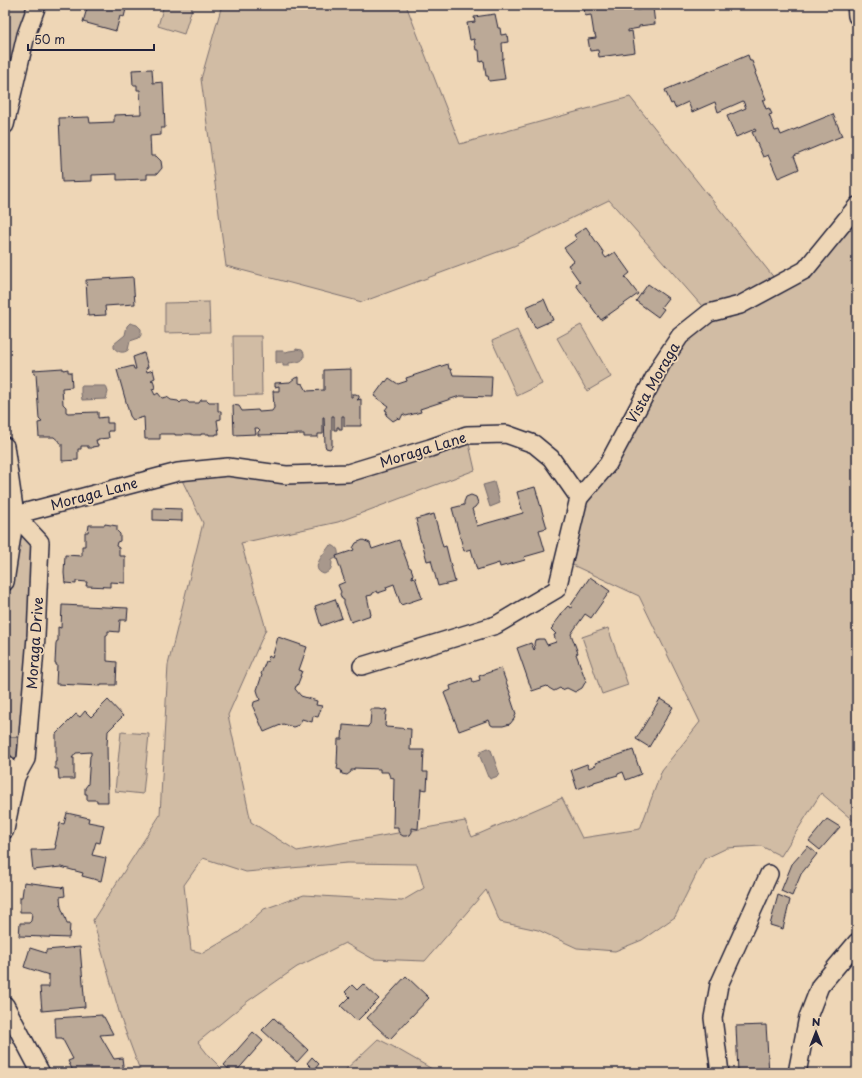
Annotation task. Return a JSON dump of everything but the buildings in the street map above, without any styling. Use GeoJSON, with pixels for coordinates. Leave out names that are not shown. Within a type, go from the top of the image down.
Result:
{"type":"FeatureCollection","features":[{"type":"Feature","properties":{"kind":"street"},"geometry":{"type":"LineString","coordinates":[[5,125],[26,35],[37,5]]}},
{"type":"Feature","properties":{"kind":"street"},"geometry":{"type":"LineString","coordinates":[[856,5],[857,16]]}},
{"type":"Feature","properties":{"kind":"street","name":"Vista Moraga"},"geometry":{"type":"LineString","coordinates":[[579,498],[608,464],[662,364],[680,336],[709,313],[740,305],[805,270],[857,206]]}},
{"type":"Feature","properties":{"kind":"street","name":"Moraga Lane"},"geometry":{"type":"LineString","coordinates":[[15,515],[178,472],[228,467],[286,475],[348,473],[467,436],[506,434],[534,444],[551,458],[579,498]]}},
{"type":"Feature","properties":{"kind":"street"},"geometry":{"type":"LineString","coordinates":[[5,446],[15,515],[5,582]]}},
{"type":"Feature","properties":{"kind":"street"},"geometry":{"type":"LineString","coordinates":[[362,666],[496,625],[557,589],[579,498]]}},
{"type":"Feature","properties":{"kind":"street","name":"Moraga Drive"},"geometry":{"type":"LineString","coordinates":[[5,830],[16,778],[26,759],[36,637],[40,542],[15,515]]}},
{"type":"Feature","properties":{"kind":"street"},"geometry":{"type":"LineString","coordinates":[[5,763],[16,778]]}},
{"type":"Feature","properties":{"kind":"street"},"geometry":{"type":"LineString","coordinates":[[720,1073],[713,1018],[719,985],[769,874]]}},
{"type":"Feature","properties":{"kind":"street"},"geometry":{"type":"LineString","coordinates":[[797,1073],[808,1017],[820,986],[857,942]]}},
{"type":"Feature","properties":{"kind":"street"},"geometry":{"type":"LineString","coordinates":[[5,1005],[41,1073]]}},
{"type":"Feature","properties":{"kind":"shaded area"},"geometry":{"type":"Polygon","coordinates":[[[5,5],[37,5],[26,35],[5,151],[5,5]]]}},
{"type":"Feature","properties":{"kind":"shaded area"},"geometry":{"type":"Polygon","coordinates":[[[164,5],[193,5],[184,34],[158,26],[164,5]]]}},
{"type":"Feature","properties":{"kind":"shaded area"},"geometry":{"type":"Polygon","coordinates":[[[222,5],[406,5],[460,144],[630,97],[779,284],[857,206],[857,824],[821,793],[781,856],[761,846],[727,848],[704,859],[675,917],[642,940],[615,951],[577,948],[538,930],[500,922],[486,890],[425,961],[373,959],[345,943],[297,967],[248,1001],[198,1042],[209,1056],[226,1073],[141,1073],[122,1022],[93,920],[160,815],[168,665],[203,523],[178,472],[348,473],[467,435],[475,470],[338,522],[241,543],[266,629],[228,715],[251,822],[297,851],[465,821],[472,837],[562,798],[582,838],[640,829],[662,770],[700,722],[639,596],[564,561],[579,498],[662,363],[708,313],[609,200],[514,246],[362,302],[226,266],[201,79],[222,5]],[[203,858],[184,885],[191,950],[203,953],[239,932],[264,909],[304,895],[402,901],[424,888],[417,864],[347,863],[246,872],[203,858]]]}},
{"type":"Feature","properties":{"kind":"shaded area"},"geometry":{"type":"Polygon","coordinates":[[[209,302],[210,332],[165,333],[165,303],[209,302]]]}},
{"type":"Feature","properties":{"kind":"shaded area"},"geometry":{"type":"Polygon","coordinates":[[[130,323],[137,325],[141,329],[141,335],[139,338],[130,341],[128,350],[124,352],[119,351],[114,348],[114,344],[125,335],[127,326],[130,323]]]}},
{"type":"Feature","properties":{"kind":"shaded area"},"geometry":{"type":"Polygon","coordinates":[[[581,325],[611,377],[587,391],[557,338],[581,325]]]}},
{"type":"Feature","properties":{"kind":"shaded area"},"geometry":{"type":"Polygon","coordinates":[[[517,330],[542,384],[517,396],[492,341],[517,330]]]}},
{"type":"Feature","properties":{"kind":"shaded area"},"geometry":{"type":"Polygon","coordinates":[[[233,336],[261,336],[262,395],[234,396],[233,336]]]}},
{"type":"Feature","properties":{"kind":"shaded area"},"geometry":{"type":"Polygon","coordinates":[[[296,349],[302,350],[304,353],[304,358],[301,361],[289,363],[289,366],[283,366],[283,363],[276,363],[276,351],[286,352],[296,349]]]}},
{"type":"Feature","properties":{"kind":"shaded area"},"geometry":{"type":"Polygon","coordinates":[[[81,386],[106,386],[108,392],[106,399],[82,400],[81,386]]]}},
{"type":"Feature","properties":{"kind":"shaded area"},"geometry":{"type":"Polygon","coordinates":[[[494,482],[500,503],[490,507],[483,485],[494,482]]]}},
{"type":"Feature","properties":{"kind":"shaded area"},"geometry":{"type":"Polygon","coordinates":[[[15,515],[40,542],[16,777],[5,763],[5,582],[15,515]]]}},
{"type":"Feature","properties":{"kind":"shaded area"},"geometry":{"type":"Polygon","coordinates":[[[330,545],[337,549],[338,557],[332,560],[331,569],[324,574],[319,572],[317,568],[319,561],[330,545]]]}},
{"type":"Feature","properties":{"kind":"shaded area"},"geometry":{"type":"Polygon","coordinates":[[[608,628],[628,685],[602,694],[582,637],[608,628]]]}},
{"type":"Feature","properties":{"kind":"shaded area"},"geometry":{"type":"Polygon","coordinates":[[[121,732],[149,734],[143,794],[115,791],[121,732]]]}},
{"type":"Feature","properties":{"kind":"shaded area"},"geometry":{"type":"Polygon","coordinates":[[[488,748],[491,750],[499,773],[498,776],[490,779],[479,754],[481,751],[488,748]]]}},
{"type":"Feature","properties":{"kind":"shaded area"},"geometry":{"type":"Polygon","coordinates":[[[378,1039],[392,1046],[439,1073],[342,1073],[378,1039]]]}}]}
